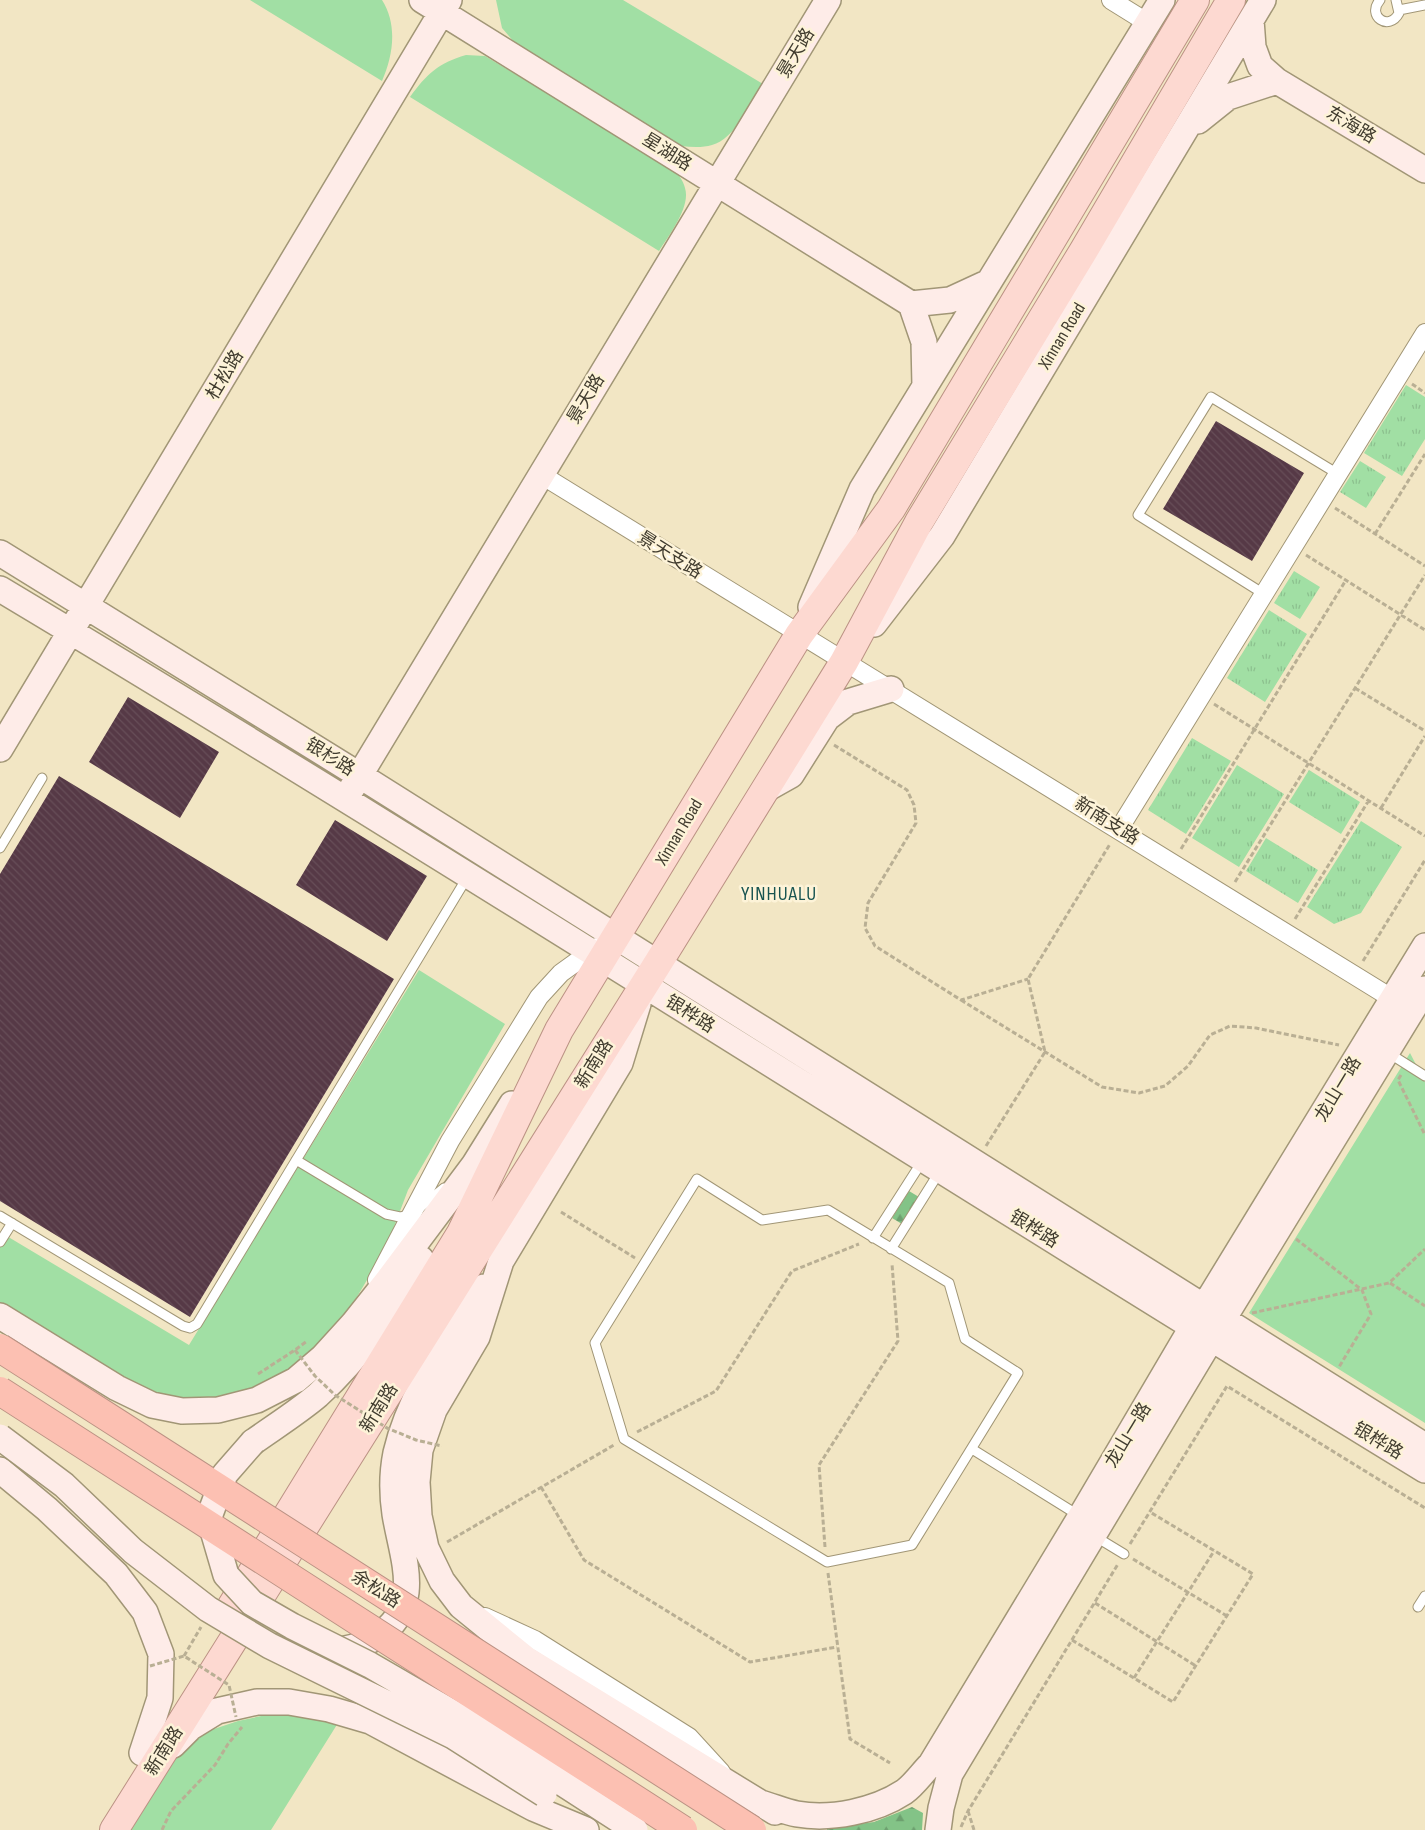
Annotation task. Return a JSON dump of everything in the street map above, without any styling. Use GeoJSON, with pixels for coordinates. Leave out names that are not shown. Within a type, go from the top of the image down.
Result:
{"type":"FeatureCollection","features":[{"type":"Feature","properties":{"kind":"highway","name":"余松路"},"geometry":{"type":"LineString","coordinates":[[0,1348],[752,1830]]}},
{"type":"Feature","properties":{"kind":"highway","name":"余松路"},"geometry":{"type":"LineString","coordinates":[[0,1391],[683,1830]]}},
{"type":"Feature","properties":{"kind":"main road","name":"景天路"},"geometry":{"type":"LineString","coordinates":[[346,799],[540,474],[828,0]]}},
{"type":"Feature","properties":{"kind":"main road","name":"Xinnan Road"},"geometry":{"type":"LineString","coordinates":[[799,635],[862,489],[1162,0]]}},
{"type":"Feature","properties":{"kind":"main road","name":"Xinnan Road"},"geometry":{"type":"LineString","coordinates":[[559,1030],[602,950],[799,635],[892,509],[1195,0]]}},
{"type":"Feature","properties":{"kind":"main road","name":"Xinnan Road"},"geometry":{"type":"LineString","coordinates":[[651,974],[844,662],[920,522],[1084,250],[1231,0]]}},
{"type":"Feature","properties":{"kind":"main road","name":"星湖路"},"geometry":{"type":"LineString","coordinates":[[437,4],[717,183],[911,304]]}},
{"type":"Feature","properties":{"kind":"main road","name":"杜松路"},"geometry":{"type":"LineString","coordinates":[[0,749],[70,631],[87,606],[437,4]]}},
{"type":"Feature","properties":{"kind":"main road","name":"Xinnan Road"},"geometry":{"type":"LineString","coordinates":[[844,662],[942,536],[1257,10]]}},
{"type":"Feature","properties":{"kind":"main road","name":"东海路"},"geometry":{"type":"LineString","coordinates":[[1257,10],[1253,47],[1260,66],[1277,81],[1425,170]]}},
{"type":"Feature","properties":{"kind":"main road"},"geometry":{"type":"LineString","coordinates":[[1185,131],[1228,97],[1277,81]]}},
{"type":"Feature","properties":{"kind":"main road"},"geometry":{"type":"LineString","coordinates":[[925,386],[924,342],[911,304],[950,300],[989,282]]}},
{"type":"Feature","properties":{"kind":"main road","name":"银杉路"},"geometry":{"type":"LineString","coordinates":[[0,553],[359,775],[602,950]]}},
{"type":"Feature","properties":{"kind":"main road","name":"银杉路"},"geometry":{"type":"LineString","coordinates":[[0,589],[346,799],[468,876],[602,950],[651,974]]}},
{"type":"Feature","properties":{"kind":"main road"},"geometry":{"type":"LineString","coordinates":[[766,789],[791,775],[827,718],[848,702],[891,689]]}},
{"type":"Feature","properties":{"kind":"main road","name":"龙山一路"},"geometry":{"type":"LineString","coordinates":[[1208,1323],[1387,1052],[1425,946]]}},
{"type":"Feature","properties":{"kind":"main road"},"geometry":{"type":"LineString","coordinates":[[270,1646],[308,1652],[337,1652],[363,1645],[388,1630],[402,1610],[407,1591],[406,1567],[395,1513],[392,1482],[396,1454],[411,1406],[433,1367],[500,1261],[620,1063],[651,974]]}},
{"type":"Feature","properties":{"kind":"main road","name":"银桦路"},"geometry":{"type":"LineString","coordinates":[[651,974],[1208,1323],[1425,1446]]}},
{"type":"Feature","properties":{"kind":"main road","name":"新南路"},"geometry":{"type":"LineString","coordinates":[[94,1830],[149,1758],[651,974]]}},
{"type":"Feature","properties":{"kind":"main road","name":"龙山一路"},"geometry":{"type":"LineString","coordinates":[[938,1830],[941,1808],[950,1774],[1087,1526],[1208,1323],[1362,1050],[1403,1005],[1425,989]]}},
{"type":"Feature","properties":{"kind":"main road"},"geometry":{"type":"LineString","coordinates":[[559,1030],[474,1165],[400,1295],[373,1334],[345,1368],[316,1396],[253,1442],[225,1474],[210,1517],[226,1575],[252,1603],[292,1626],[370,1665],[465,1720],[635,1830]]}},
{"type":"Feature","properties":{"kind":"main road","name":"新南路"},"geometry":{"type":"LineString","coordinates":[[114,1830],[149,1758],[461,1233],[559,1030]]}},
{"type":"Feature","properties":{"kind":"main road","name":"银桦路"},"geometry":{"type":"LineString","coordinates":[[938,1155],[976,1164],[1425,1470]]}},
{"type":"Feature","properties":{"kind":"main road"},"geometry":{"type":"LineString","coordinates":[[0,1316],[117,1388],[152,1405],[182,1411],[218,1410],[257,1400],[296,1380],[323,1357],[353,1324],[388,1280],[474,1165]]}},
{"type":"Feature","properties":{"kind":"main road"},"geometry":{"type":"LineString","coordinates":[[500,1261],[477,1337],[434,1410],[420,1450],[418,1474],[419,1516],[426,1548],[442,1580],[461,1606],[526,1659],[760,1802],[802,1830]]}},
{"type":"Feature","properties":{"kind":"main road"},"geometry":{"type":"LineString","coordinates":[[0,1437],[64,1485],[133,1551],[208,1609],[270,1646],[453,1736],[600,1830]]}},
{"type":"Feature","properties":{"kind":"main road"},"geometry":{"type":"LineString","coordinates":[[0,1470],[47,1509],[116,1574],[145,1612],[161,1654],[160,1698],[149,1758]]}},
{"type":"Feature","properties":{"kind":"main road","name":"龙山一路"},"geometry":{"type":"LineString","coordinates":[[760,1802],[797,1814],[828,1815],[858,1812],[886,1802],[905,1791],[931,1764],[1087,1526]]}},
{"type":"Feature","properties":{"kind":"main road"},"geometry":{"type":"LineString","coordinates":[[149,1758],[191,1727],[217,1711],[257,1702],[289,1702],[329,1709],[370,1721],[534,1808],[586,1830]]}},
{"type":"Feature","properties":{"kind":"street"},"geometry":{"type":"LineString","coordinates":[[1111,0],[1148,23]]}},
{"type":"Feature","properties":{"kind":"street"},"geometry":{"type":"LineString","coordinates":[[1119,828],[1425,333]]}},
{"type":"Feature","properties":{"kind":"street","name":"景天支路"},"geometry":{"type":"LineString","coordinates":[[540,474],[799,635]]}},
{"type":"Feature","properties":{"kind":"street","name":"新南支路"},"geometry":{"type":"LineString","coordinates":[[799,635],[1119,828],[1403,1005]]}},
{"type":"Feature","properties":{"kind":"street"},"geometry":{"type":"LineString","coordinates":[[353,1324],[450,1141],[538,997],[561,973],[602,950]]}},
{"type":"Feature","properties":{"kind":"lane"},"geometry":{"type":"LineString","coordinates":[[1380,0],[1376,5],[1376,13],[1383,21],[1394,19],[1399,10],[1396,0]]}},
{"type":"Feature","properties":{"kind":"lane"},"geometry":{"type":"LineString","coordinates":[[1399,10],[1425,5]]}},
{"type":"Feature","properties":{"kind":"lane"},"geometry":{"type":"LineString","coordinates":[[1264,594],[1138,516],[1169,465],[1211,397],[1338,474]]}},
{"type":"Feature","properties":{"kind":"lane"},"geometry":{"type":"LineString","coordinates":[[0,848],[42,778]]}},
{"type":"Feature","properties":{"kind":"lane"},"geometry":{"type":"LineString","coordinates":[[0,1216],[183,1326],[190,1328],[197,1324],[468,876]]}},
{"type":"Feature","properties":{"kind":"lane"},"geometry":{"type":"LineString","coordinates":[[1387,1052],[1425,1076]]}},
{"type":"Feature","properties":{"kind":"lane"},"geometry":{"type":"LineString","coordinates":[[873,1238],[938,1155]]}},
{"type":"Feature","properties":{"kind":"lane"},"geometry":{"type":"LineString","coordinates":[[891,1249],[938,1155]]}},
{"type":"Feature","properties":{"kind":"lane"},"geometry":{"type":"LineString","coordinates":[[296,1160],[386,1214],[400,1217],[412,1214],[474,1165]]}},
{"type":"Feature","properties":{"kind":"lane"},"geometry":{"type":"LineString","coordinates":[[697,1179],[762,1220],[828,1210],[873,1238],[949,1283],[964,1339],[1018,1373],[912,1545],[826,1562],[624,1439],[595,1343],[697,1179]]}},
{"type":"Feature","properties":{"kind":"lane"},"geometry":{"type":"LineString","coordinates":[[0,1242],[12,1223]]}},
{"type":"Feature","properties":{"kind":"lane"},"geometry":{"type":"LineString","coordinates":[[972,1449],[1087,1526],[1124,1554]]}},
{"type":"Feature","properties":{"kind":"lane"},"geometry":{"type":"LineString","coordinates":[[1418,1607],[1425,1596]]}},
{"type":"Feature","properties":{"kind":"path"},"geometry":{"type":"LineString","coordinates":[[1375,534],[1425,454]]}},
{"type":"Feature","properties":{"kind":"path"},"geometry":{"type":"LineString","coordinates":[[1322,500],[1425,566]]}},
{"type":"Feature","properties":{"kind":"path"},"geometry":{"type":"LineString","coordinates":[[1293,546],[1425,630]]}},
{"type":"Feature","properties":{"kind":"path"},"geometry":{"type":"LineString","coordinates":[[1227,895],[1425,574]]}},
{"type":"Feature","properties":{"kind":"path"},"geometry":{"type":"LineString","coordinates":[[1173,862],[1346,580]]}},
{"type":"Feature","properties":{"kind":"path"},"geometry":{"type":"LineString","coordinates":[[1355,688],[1425,730]]}},
{"type":"Feature","properties":{"kind":"path"},"geometry":{"type":"LineString","coordinates":[[1201,695],[1425,836]]}},
{"type":"Feature","properties":{"kind":"path"},"geometry":{"type":"LineString","coordinates":[[816,734],[907,790],[914,805],[916,823],[868,902],[865,928],[875,946],[1102,1087],[1138,1093],[1165,1086],[1188,1066],[1210,1035],[1230,1026],[1256,1028],[1362,1050]]}},
{"type":"Feature","properties":{"kind":"path"},"geometry":{"type":"LineString","coordinates":[[1381,808],[1425,736]]}},
{"type":"Feature","properties":{"kind":"path"},"geometry":{"type":"LineString","coordinates":[[1286,932],[1368,800]]}},
{"type":"Feature","properties":{"kind":"path"},"geometry":{"type":"LineString","coordinates":[[961,1000],[1028,978],[1119,828]]}},
{"type":"Feature","properties":{"kind":"path"},"geometry":{"type":"LineString","coordinates":[[1355,974],[1425,860]]}},
{"type":"Feature","properties":{"kind":"path"},"geometry":{"type":"LineString","coordinates":[[976,1164],[1044,1052],[1028,978]]}},
{"type":"Feature","properties":{"kind":"path"},"geometry":{"type":"LineString","coordinates":[[1408,1065],[1398,1080],[1425,1135]]}},
{"type":"Feature","properties":{"kind":"path"},"geometry":{"type":"LineString","coordinates":[[561,1212],[644,1264]]}},
{"type":"Feature","properties":{"kind":"path"},"geometry":{"type":"LineString","coordinates":[[444,1534],[447,1542],[624,1439],[716,1391],[792,1271],[873,1238]]}},
{"type":"Feature","properties":{"kind":"path"},"geometry":{"type":"LineString","coordinates":[[1296,1238],[1362,1290],[1371,1314],[1338,1369]]}},
{"type":"Feature","properties":{"kind":"path"},"geometry":{"type":"LineString","coordinates":[[890,1763],[850,1739],[826,1562],[819,1465],[898,1341],[891,1249]]}},
{"type":"Feature","properties":{"kind":"path"},"geometry":{"type":"LineString","coordinates":[[1249,1313],[1389,1283],[1425,1249]]}},
{"type":"Feature","properties":{"kind":"path"},"geometry":{"type":"LineString","coordinates":[[1389,1283],[1425,1306]]}},
{"type":"Feature","properties":{"kind":"path"},"geometry":{"type":"LineString","coordinates":[[254,1377],[310,1338]]}},
{"type":"Feature","properties":{"kind":"path"},"geometry":{"type":"LineString","coordinates":[[295,1350],[315,1376],[335,1396],[387,1428],[416,1440],[442,1446]]}},
{"type":"Feature","properties":{"kind":"path"},"geometry":{"type":"LineString","coordinates":[[960,1830],[968,1810],[1227,1386],[1425,1508]]}},
{"type":"Feature","properties":{"kind":"path"},"geometry":{"type":"LineString","coordinates":[[441,1455],[445,1437]]}},
{"type":"Feature","properties":{"kind":"path"},"geometry":{"type":"LineString","coordinates":[[541,1487],[584,1560],[750,1662],[837,1647]]}},
{"type":"Feature","properties":{"kind":"path"},"geometry":{"type":"LineString","coordinates":[[1072,1640],[1173,1702],[1253,1574],[1150,1512]]}},
{"type":"Feature","properties":{"kind":"path"},"geometry":{"type":"LineString","coordinates":[[1134,1678],[1214,1551]]}},
{"type":"Feature","properties":{"kind":"path"},"geometry":{"type":"LineString","coordinates":[[1124,1554],[1227,1616]]}},
{"type":"Feature","properties":{"kind":"path"},"geometry":{"type":"LineString","coordinates":[[1095,1603],[1196,1666]]}},
{"type":"Feature","properties":{"kind":"path"},"geometry":{"type":"LineString","coordinates":[[150,1666],[184,1656],[197,1634]]}},
{"type":"Feature","properties":{"kind":"path"},"geometry":{"type":"LineString","coordinates":[[184,1656],[229,1685],[236,1717]]}},
{"type":"Feature","properties":{"kind":"path"},"geometry":{"type":"LineString","coordinates":[[162,1830],[171,1811],[215,1765],[228,1744],[244,1725]]}},
{"type":"Feature","properties":{"kind":"path"},"geometry":{"type":"LineString","coordinates":[[968,1810],[974,1830]]}},
{"type":"Feature","properties":{"kind":"green space"},"geometry":{"type":"Polygon","coordinates":[[[250,0],[382,0],[390,20],[392,40],[389,61],[382,81],[250,0]]]}},
{"type":"Feature","properties":{"kind":"green space"},"geometry":{"type":"Polygon","coordinates":[[[496,0],[623,0],[763,84],[742,119],[728,136],[712,145],[704,147],[681,146],[515,43],[502,28],[496,0]]]}},
{"type":"Feature","properties":{"kind":"green space"},"geometry":{"type":"Polygon","coordinates":[[[466,55],[485,56],[673,168],[684,185],[685,204],[678,221],[659,251],[410,97],[434,70],[456,58],[466,55]]]}},
{"type":"Feature","properties":{"kind":"green space"},"geometry":{"type":"Polygon","coordinates":[[[1406,385],[1425,397],[1425,439],[1402,476],[1364,453],[1406,385]]]}},
{"type":"Feature","properties":{"kind":"green space"},"geometry":{"type":"Polygon","coordinates":[[[1360,461],[1386,477],[1366,508],[1340,492],[1360,461]]]}},
{"type":"Feature","properties":{"kind":"green space"},"geometry":{"type":"Polygon","coordinates":[[[1294,571],[1320,587],[1300,619],[1274,603],[1294,571]]]}},
{"type":"Feature","properties":{"kind":"green space"},"geometry":{"type":"Polygon","coordinates":[[[1269,610],[1307,634],[1265,702],[1227,678],[1269,610]]]}},
{"type":"Feature","properties":{"kind":"green space"},"geometry":{"type":"Polygon","coordinates":[[[1192,738],[1231,761],[1186,834],[1148,810],[1192,738]]]}},
{"type":"Feature","properties":{"kind":"green space"},"geometry":{"type":"Polygon","coordinates":[[[1237,765],[1284,794],[1239,867],[1192,838],[1237,765]]]}},
{"type":"Feature","properties":{"kind":"green space"},"geometry":{"type":"Polygon","coordinates":[[[1309,770],[1360,802],[1341,834],[1289,802],[1309,770]]]}},
{"type":"Feature","properties":{"kind":"green space"},"geometry":{"type":"Polygon","coordinates":[[[1361,821],[1402,847],[1361,913],[1334,924],[1307,907],[1361,821]]]}},
{"type":"Feature","properties":{"kind":"green space"},"geometry":{"type":"Polygon","coordinates":[[[1266,838],[1318,870],[1298,903],[1246,871],[1266,838]]]}},
{"type":"Feature","properties":{"kind":"green space"},"geometry":{"type":"Polygon","coordinates":[[[419,970],[505,1024],[408,1190],[386,1248],[345,1317],[317,1350],[284,1376],[250,1391],[215,1401],[153,1398],[0,1306],[0,1232],[189,1345],[419,970]]]}},
{"type":"Feature","properties":{"kind":"green space"},"geometry":{"type":"Polygon","coordinates":[[[1410,1053],[1425,1082],[1425,1423],[1249,1313],[1410,1053]]]}},
{"type":"Feature","properties":{"kind":"green space"},"geometry":{"type":"Polygon","coordinates":[[[909,1191],[919,1197],[902,1224],[892,1218],[909,1191]]]}},
{"type":"Feature","properties":{"kind":"green space"},"geometry":{"type":"Polygon","coordinates":[[[266,1715],[296,1715],[338,1723],[271,1830],[127,1830],[178,1750],[208,1731],[238,1721],[266,1715]]]}},
{"type":"Feature","properties":{"kind":"green space"},"geometry":{"type":"Polygon","coordinates":[[[912,1807],[923,1813],[922,1830],[827,1830],[827,1828],[874,1822],[912,1807]]]}},
{"type":"Feature","properties":{"kind":"building"},"geometry":{"type":"Polygon","coordinates":[[[1216,421],[1304,473],[1252,561],[1163,509],[1216,421]]]}},
{"type":"Feature","properties":{"kind":"building"},"geometry":{"type":"Polygon","coordinates":[[[128,697],[219,752],[180,818],[89,762],[128,697]]]}},
{"type":"Feature","properties":{"kind":"building"},"geometry":{"type":"Polygon","coordinates":[[[59,776],[394,979],[190,1317],[0,1201],[0,874],[59,776]]]}},
{"type":"Feature","properties":{"kind":"building"},"geometry":{"type":"Polygon","coordinates":[[[335,820],[427,876],[387,941],[296,885],[335,820]]]}},
{"type":"Feature","properties":{"kind":"district","name":"YINHUALU"},"geometry":{"type":"Point","coordinates":[779,894]}}]}
